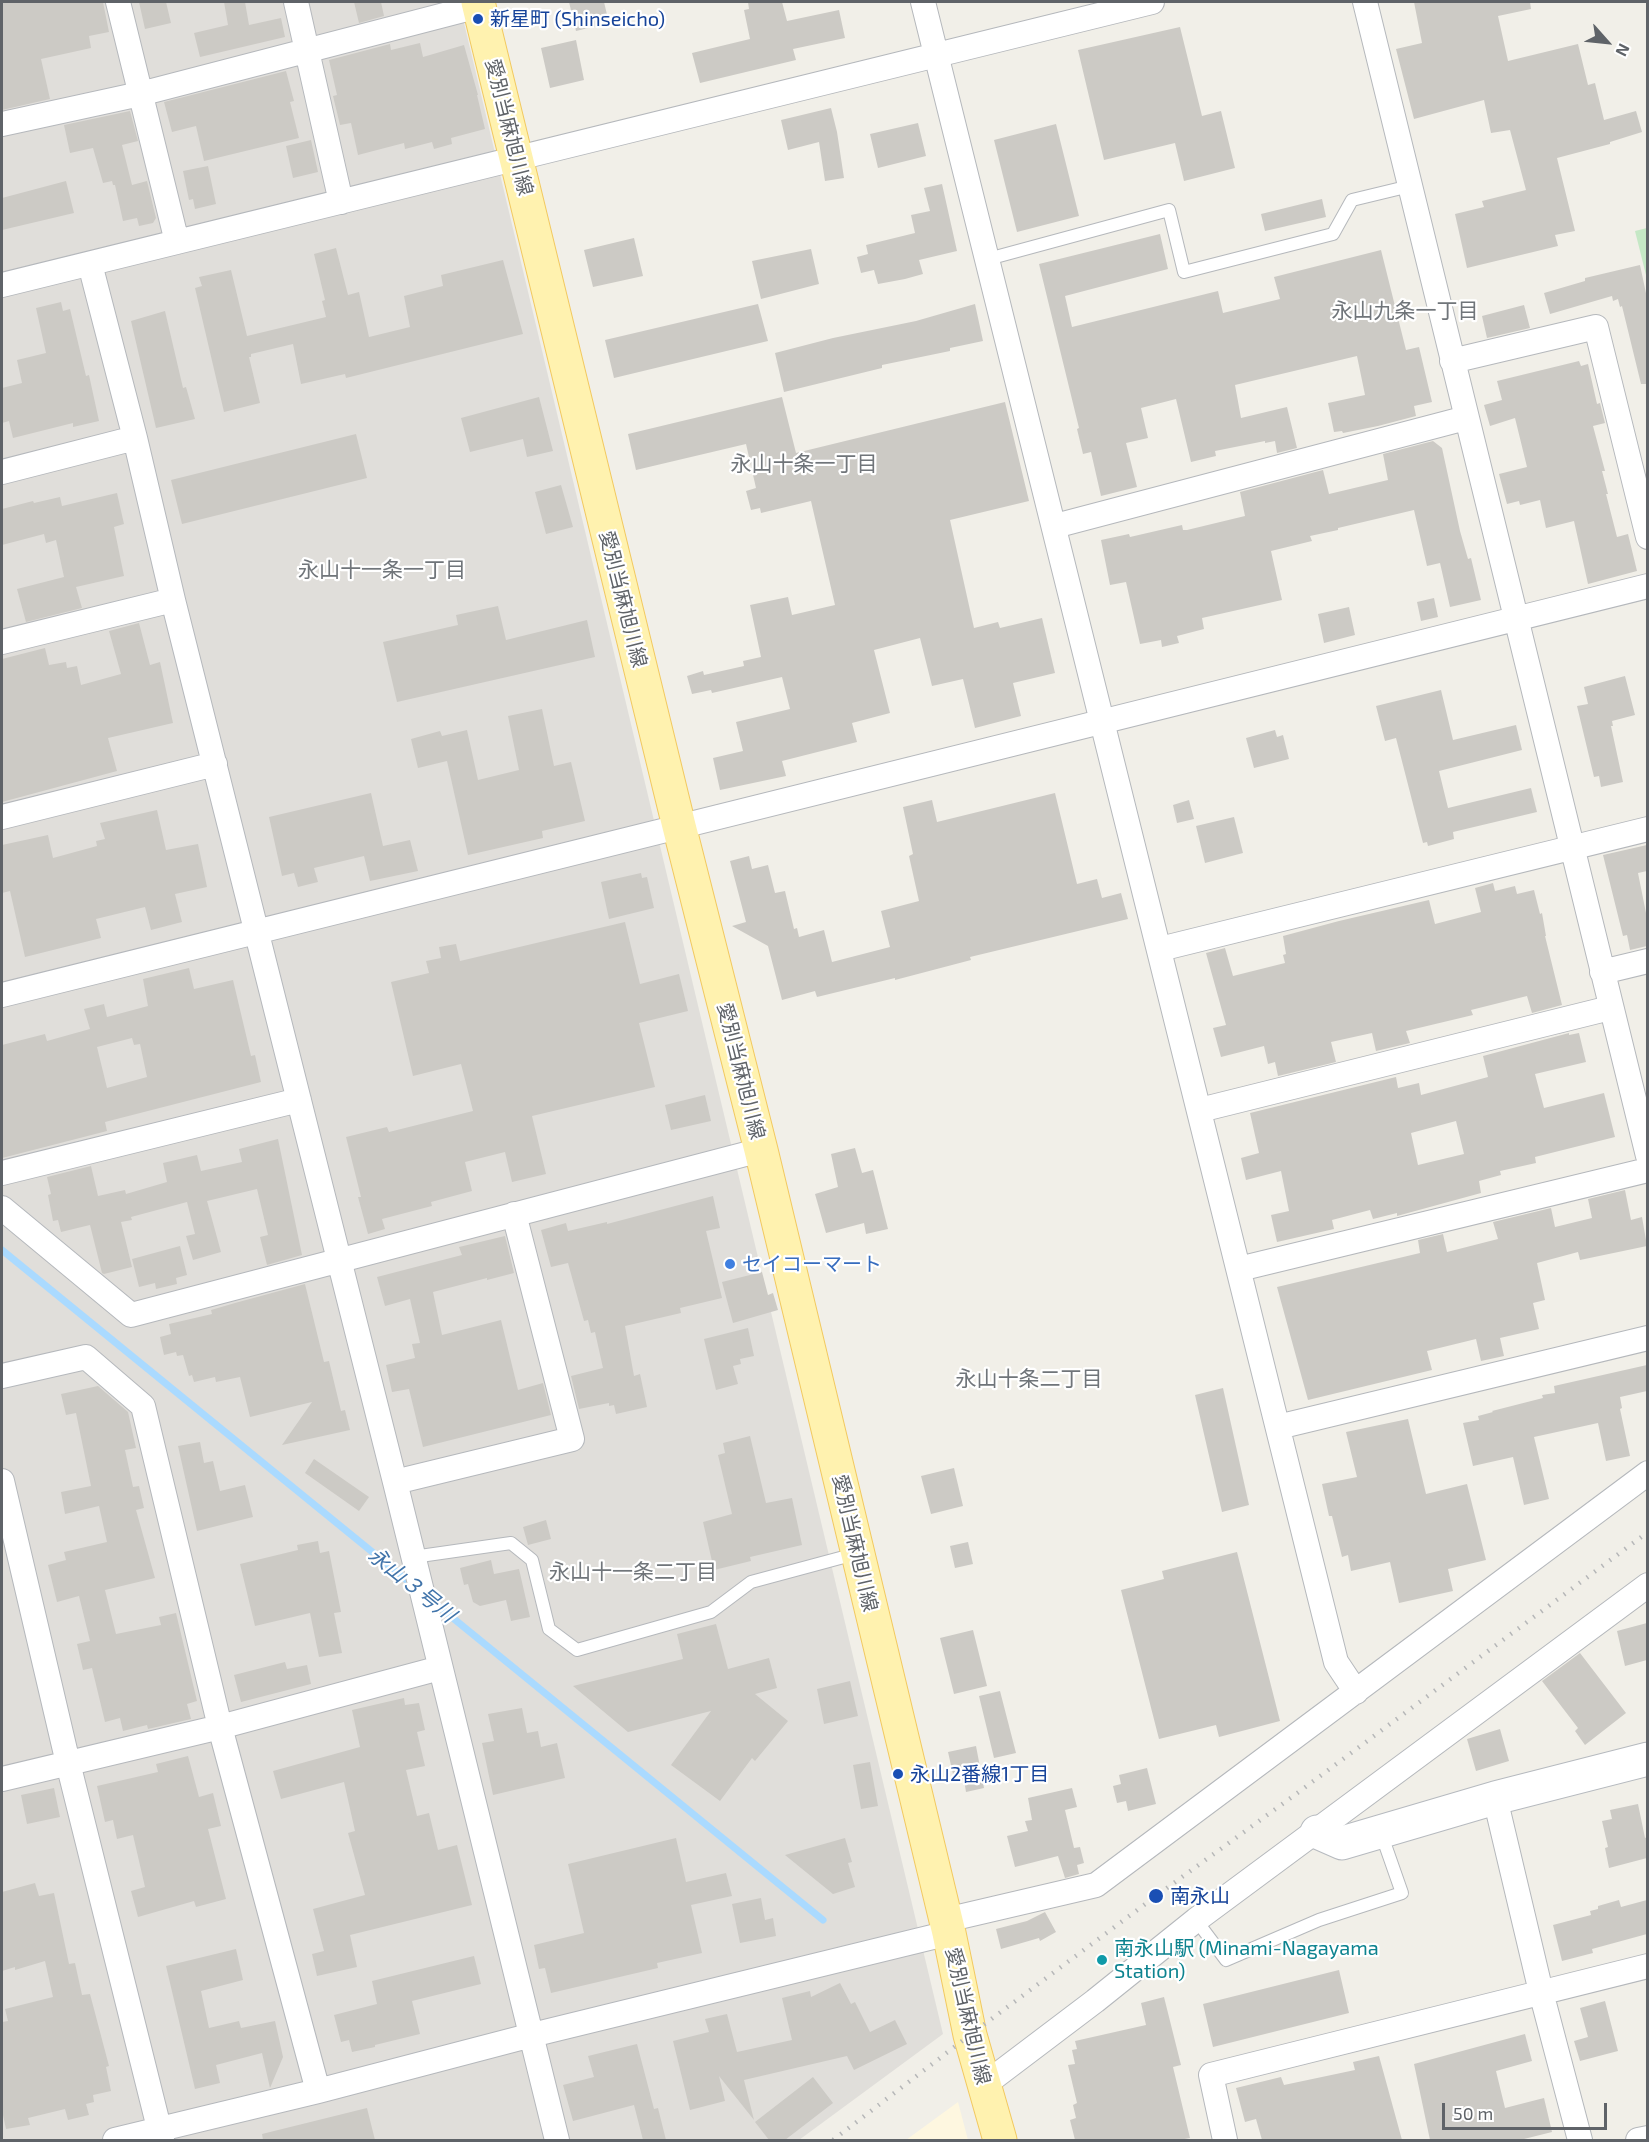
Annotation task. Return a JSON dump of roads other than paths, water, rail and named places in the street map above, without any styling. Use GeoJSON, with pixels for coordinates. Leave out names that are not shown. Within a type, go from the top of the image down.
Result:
{"type":"FeatureCollection","features":[{"type":"Feature","properties":{"kind":"main road","name":"愛別当麻旭川線"},"geometry":{"type":"LineString","coordinates":[[479,4],[679,826],[761,1150],[947,1927],[970,2035],[1000,2140]]}},
{"type":"Feature","properties":{"kind":"street"},"geometry":{"type":"LineString","coordinates":[[118,2],[177,242]]}},
{"type":"Feature","properties":{"kind":"street"},"geometry":{"type":"LineString","coordinates":[[296,2],[341,202]]}},
{"type":"Feature","properties":{"kind":"street"},"geometry":{"type":"LineString","coordinates":[[923,2],[1336,1662],[1356,1692]]}},
{"type":"Feature","properties":{"kind":"street"},"geometry":{"type":"LineString","coordinates":[[2,285],[1152,2]]}},
{"type":"Feature","properties":{"kind":"street"},"geometry":{"type":"LineString","coordinates":[[1365,2],[1610,1008],[1641,1099],[1647,1156]]}},
{"type":"Feature","properties":{"kind":"street"},"geometry":{"type":"LineString","coordinates":[[2,124],[140,94],[479,4]]}},
{"type":"Feature","properties":{"kind":"street"},"geometry":{"type":"LineString","coordinates":[[90,264],[557,2140]]}},
{"type":"Feature","properties":{"kind":"street"},"geometry":{"type":"LineString","coordinates":[[1452,361],[1596,327],[1647,537]]}},
{"type":"Feature","properties":{"kind":"street"},"geometry":{"type":"LineString","coordinates":[[1055,526],[1466,418]]}},
{"type":"Feature","properties":{"kind":"street"},"geometry":{"type":"LineString","coordinates":[[2,472],[135,438]]}},
{"type":"Feature","properties":{"kind":"street"},"geometry":{"type":"LineString","coordinates":[[2,996],[1647,586]]}},
{"type":"Feature","properties":{"kind":"street"},"geometry":{"type":"LineString","coordinates":[[2,642],[173,600]]}},
{"type":"Feature","properties":{"kind":"street"},"geometry":{"type":"LineString","coordinates":[[2,817],[215,764]]}},
{"type":"Feature","properties":{"kind":"street"},"geometry":{"type":"LineString","coordinates":[[1160,949],[1647,829]]}},
{"type":"Feature","properties":{"kind":"street"},"geometry":{"type":"LineString","coordinates":[[1602,972],[1647,961]]}},
{"type":"Feature","properties":{"kind":"street"},"geometry":{"type":"LineString","coordinates":[[1200,1110],[1610,1008]]}},
{"type":"Feature","properties":{"kind":"street"},"geometry":{"type":"LineString","coordinates":[[2,1173],[299,1100]]}},
{"type":"Feature","properties":{"kind":"street"},"geometry":{"type":"LineString","coordinates":[[2,1208],[131,1315],[761,1150]]}},
{"type":"Feature","properties":{"kind":"street"},"geometry":{"type":"LineString","coordinates":[[1239,1269],[1647,1170]]}},
{"type":"Feature","properties":{"kind":"street"},"geometry":{"type":"LineString","coordinates":[[395,1482],[572,1439],[514,1214]]}},
{"type":"Feature","properties":{"kind":"street"},"geometry":{"type":"LineString","coordinates":[[1278,1427],[1647,1338]]}},
{"type":"Feature","properties":{"kind":"street"},"geometry":{"type":"LineString","coordinates":[[2,1376],[86,1357],[143,1406],[220,1726],[318,2091]]}},
{"type":"Feature","properties":{"kind":"street"},"geometry":{"type":"LineString","coordinates":[[115,2140],[161,2135],[318,2091],[947,1927],[1096,1885],[1647,1473]]}},
{"type":"Feature","properties":{"kind":"street"},"geometry":{"type":"LineString","coordinates":[[2,1481],[68,1763],[161,2135]]}},
{"type":"Feature","properties":{"kind":"street"},"geometry":{"type":"LineString","coordinates":[[984,2085],[1095,2001],[1196,1920],[1647,1585]]}},
{"type":"Feature","properties":{"kind":"street"},"geometry":{"type":"LineString","coordinates":[[2,1779],[220,1726],[440,1668]]}},
{"type":"Feature","properties":{"kind":"street"},"geometry":{"type":"LineString","coordinates":[[1317,1832],[1342,1843],[1495,1798],[1647,1759]]}},
{"type":"Feature","properties":{"kind":"street"},"geometry":{"type":"LineString","coordinates":[[1495,1798],[1541,1992],[1580,2140]]}},
{"type":"Feature","properties":{"kind":"street"},"geometry":{"type":"LineString","coordinates":[[1225,2140],[1211,2075],[1647,1966]]}},
{"type":"Feature","properties":{"kind":"street"},"geometry":{"type":"LineString","coordinates":[[1638,2140],[1647,2138]]}},
{"type":"Feature","properties":{"kind":"lane"},"geometry":{"type":"LineString","coordinates":[[988,259],[1169,210],[1184,272],[1333,234],[1352,200],[1410,186]]}},
{"type":"Feature","properties":{"kind":"lane"},"geometry":{"type":"LineString","coordinates":[[414,1562],[512,1543],[532,1560],[549,1629],[577,1650],[711,1612],[751,1582],[858,1553]]}},
{"type":"Feature","properties":{"kind":"lane"},"geometry":{"type":"LineString","coordinates":[[1196,1920],[1226,1960],[1319,1920],[1402,1893],[1381,1833]]}},
{"type":"Feature","properties":{"kind":"waterway","name":"永山３号川"},"geometry":{"type":"LineString","coordinates":[[2,1250],[414,1586]]}},
{"type":"Feature","properties":{"kind":"waterway","name":"永山３号川"},"geometry":{"type":"LineString","coordinates":[[432,1601],[823,1920]]}},
{"type":"Feature","properties":{"kind":"railway"},"geometry":{"type":"LineString","coordinates":[[833,2140],[1156,1896],[1648,1532]]}},
{"type":"Feature","properties":{"kind":"place","name":"新星町 (Shinseicho)"},"geometry":{"type":"Point","coordinates":[478,19]}},
{"type":"Feature","properties":{"kind":"place","name":"セイコーマート"},"geometry":{"type":"Point","coordinates":[730,1264]}},
{"type":"Feature","properties":{"kind":"place","name":"永山2番線1丁目"},"geometry":{"type":"Point","coordinates":[898,1774]}},
{"type":"Feature","properties":{"kind":"place","name":"南永山"},"geometry":{"type":"Point","coordinates":[1156,1896]}},
{"type":"Feature","properties":{"kind":"place","name":"南永山駅 (Minami-Nagayama Station)"},"geometry":{"type":"Point","coordinates":[1102,1960]}},
{"type":"Feature","properties":{"kind":"district","name":"永山九条一丁目"},"geometry":{"type":"Point","coordinates":[1405,311]}},
{"type":"Feature","properties":{"kind":"district","name":"永山十条一丁目"},"geometry":{"type":"Point","coordinates":[804,464]}},
{"type":"Feature","properties":{"kind":"district","name":"永山十一条一丁目"},"geometry":{"type":"Point","coordinates":[382,570]}},
{"type":"Feature","properties":{"kind":"district","name":"永山十条二丁目"},"geometry":{"type":"Point","coordinates":[1029,1379]}},
{"type":"Feature","properties":{"kind":"district","name":"永山十一条二丁目"},"geometry":{"type":"Point","coordinates":[633,1572]}}]}
